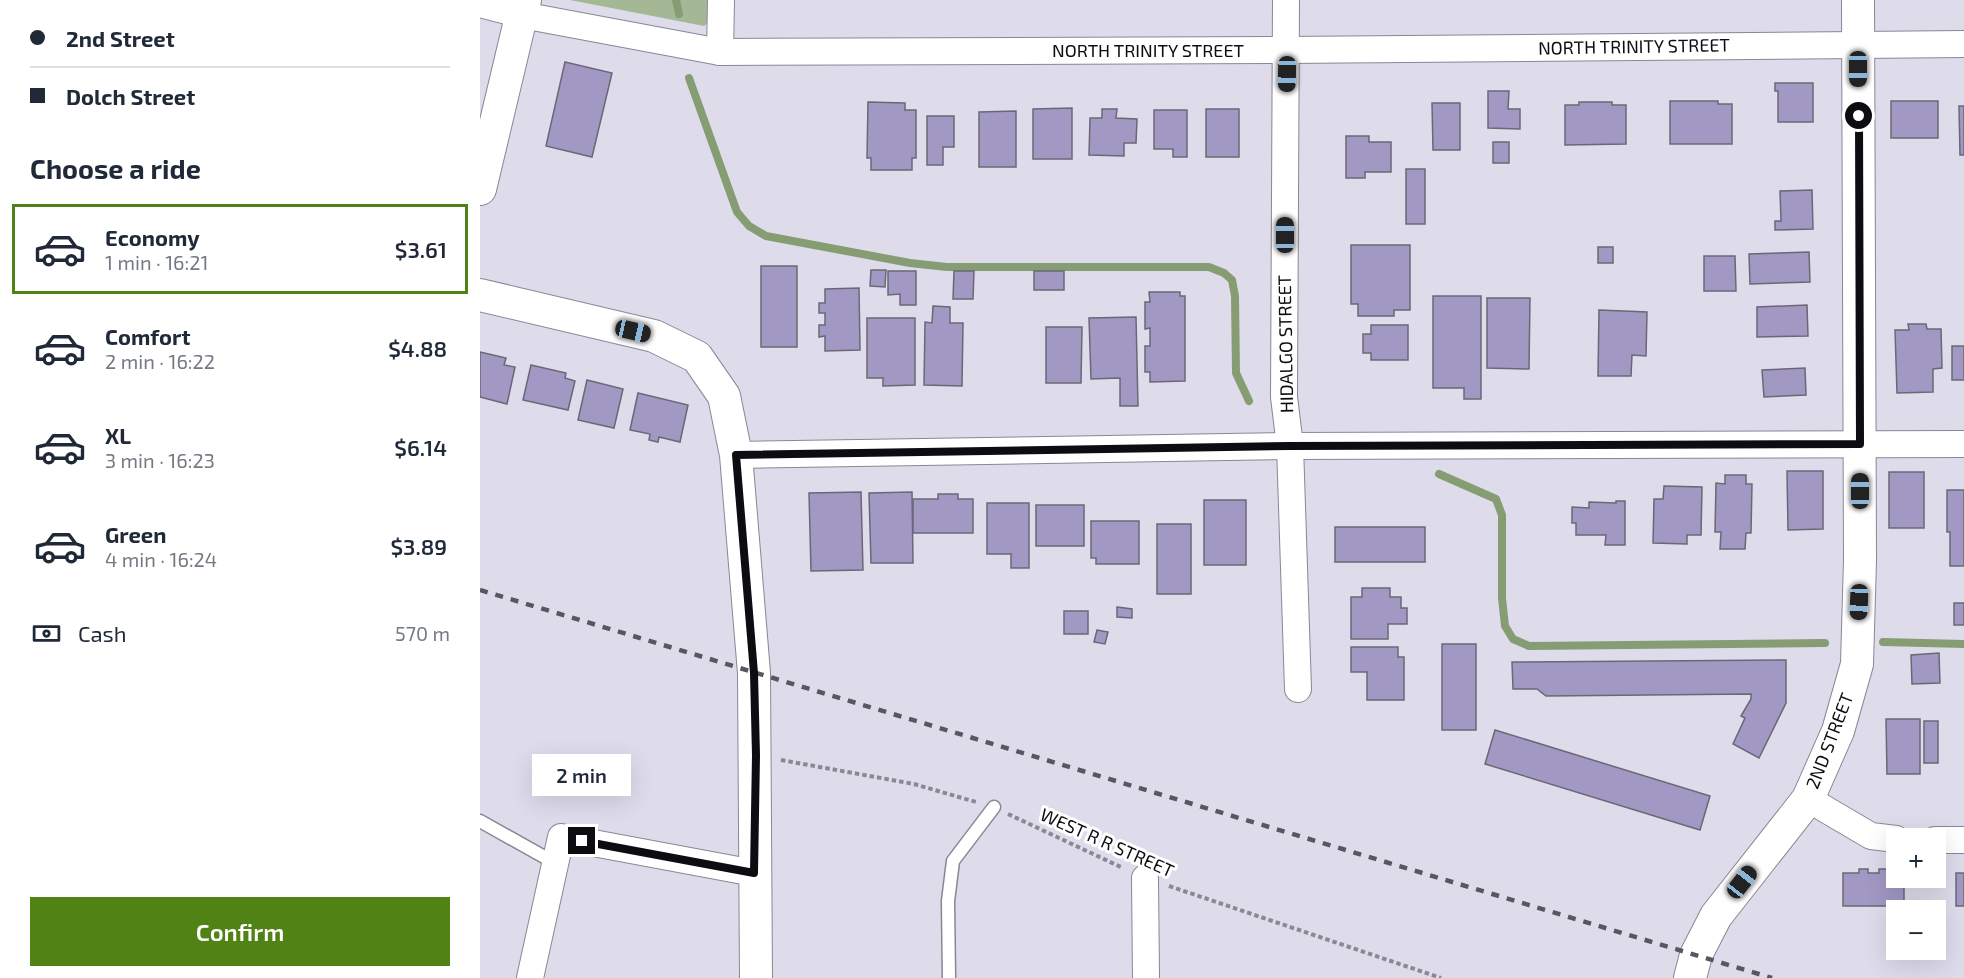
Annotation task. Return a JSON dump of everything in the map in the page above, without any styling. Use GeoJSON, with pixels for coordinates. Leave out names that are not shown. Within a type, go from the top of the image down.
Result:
{"type":"FeatureCollection","features":[{"type":"Feature","properties":{"kind":"street"},"geometry":{"type":"LineString","coordinates":[[720,52],[721,0]]}},
{"type":"Feature","properties":{"kind":"street","name":"HIDALGO STREET"},"geometry":{"type":"LineString","coordinates":[[1286,0],[1284,397],[1290,446],[1298,688]]}},
{"type":"Feature","properties":{"kind":"street","name":"2ND STREET"},"geometry":{"type":"LineString","coordinates":[[1690,978],[1696,955],[1716,916],[1808,799],[1838,731],[1857,664],[1860,560],[1858,0]]}},
{"type":"Feature","properties":{"kind":"street","name":"NORTH TRINITY STREET"},"geometry":{"type":"LineString","coordinates":[[480,4],[523,7],[720,52],[1964,44]]}},
{"type":"Feature","properties":{"kind":"street"},"geometry":{"type":"LineString","coordinates":[[480,189],[523,7]]}},
{"type":"Feature","properties":{"kind":"street"},"geometry":{"type":"LineString","coordinates":[[480,295],[654,336],[697,357],[724,396],[736,455],[754,673],[756,978]]}},
{"type":"Feature","properties":{"kind":"street"},"geometry":{"type":"LineString","coordinates":[[736,455],[1290,446],[1964,444]]}},
{"type":"Feature","properties":{"kind":"street"},"geometry":{"type":"LineString","coordinates":[[1808,799],[1871,836],[1886,838]]}},
{"type":"Feature","properties":{"kind":"street"},"geometry":{"type":"LineString","coordinates":[[532,967],[561,837],[754,873]]}},
{"type":"Feature","properties":{"kind":"street"},"geometry":{"type":"LineString","coordinates":[[1946,840],[1964,840]]}},
{"type":"Feature","properties":{"kind":"street"},"geometry":{"type":"LineString","coordinates":[[1145,878],[1146,978]]}},
{"type":"Feature","properties":{"kind":"lane"},"geometry":{"type":"LineString","coordinates":[[949,978],[948,901],[954,861],[994,807]]}},
{"type":"Feature","properties":{"kind":"lane"},"geometry":{"type":"LineString","coordinates":[[480,821],[555,863]]}},
{"type":"Feature","properties":{"kind":"path","name":"WEST R R STREET"},"geometry":{"type":"LineString","coordinates":[[756,755],[915,784],[994,807],[1145,878],[1442,978]]}},
{"type":"Feature","properties":{"kind":"green space"},"geometry":{"type":"Polygon","coordinates":[[[570,0],[712,0],[709,22],[704,26],[570,0]]]}},
{"type":"Feature","properties":{"kind":"building"},"geometry":{"type":"Polygon","coordinates":[[[565,62],[612,73],[592,157],[546,146],[565,62]]]}},
{"type":"Feature","properties":{"kind":"building"},"geometry":{"type":"Polygon","coordinates":[[[1775,83],[1813,83],[1813,122],[1778,122],[1778,91],[1775,91],[1775,83]]]}},
{"type":"Feature","properties":{"kind":"building"},"geometry":{"type":"Polygon","coordinates":[[[1488,91],[1509,91],[1508,109],[1520,109],[1520,129],[1488,128],[1488,91]]]}},
{"type":"Feature","properties":{"kind":"building"},"geometry":{"type":"Polygon","coordinates":[[[1670,101],[1718,101],[1718,104],[1732,104],[1732,144],[1670,144],[1670,101]]]}},
{"type":"Feature","properties":{"kind":"building"},"geometry":{"type":"Polygon","coordinates":[[[1891,101],[1938,101],[1938,138],[1891,138],[1891,101]]]}},
{"type":"Feature","properties":{"kind":"building"},"geometry":{"type":"Polygon","coordinates":[[[868,102],[905,103],[905,110],[916,110],[916,158],[912,158],[912,170],[871,170],[871,158],[867,158],[868,102]]]}},
{"type":"Feature","properties":{"kind":"building"},"geometry":{"type":"Polygon","coordinates":[[[1579,102],[1612,102],[1612,105],[1626,105],[1626,144],[1565,145],[1565,105],[1579,105],[1579,102]]]}},
{"type":"Feature","properties":{"kind":"building"},"geometry":{"type":"Polygon","coordinates":[[[1432,103],[1460,103],[1460,150],[1433,150],[1432,103]]]}},
{"type":"Feature","properties":{"kind":"building"},"geometry":{"type":"Polygon","coordinates":[[[1959,106],[1964,106],[1964,155],[1960,155],[1959,106]]]}},
{"type":"Feature","properties":{"kind":"building"},"geometry":{"type":"Polygon","coordinates":[[[1072,108],[1072,159],[1033,159],[1033,109],[1072,108]]]}},
{"type":"Feature","properties":{"kind":"building"},"geometry":{"type":"Polygon","coordinates":[[[1102,109],[1117,109],[1116,118],[1137,119],[1136,143],[1124,143],[1124,156],[1089,155],[1090,118],[1102,118],[1102,109]]]}},
{"type":"Feature","properties":{"kind":"building"},"geometry":{"type":"Polygon","coordinates":[[[1206,109],[1239,109],[1239,157],[1206,157],[1206,109]]]}},
{"type":"Feature","properties":{"kind":"building"},"geometry":{"type":"Polygon","coordinates":[[[1154,110],[1187,110],[1187,157],[1173,157],[1173,149],[1154,149],[1154,110]]]}},
{"type":"Feature","properties":{"kind":"building"},"geometry":{"type":"Polygon","coordinates":[[[1016,111],[1016,167],[979,167],[979,112],[1016,111]]]}},
{"type":"Feature","properties":{"kind":"building"},"geometry":{"type":"Polygon","coordinates":[[[927,116],[954,116],[954,147],[943,147],[943,165],[927,165],[927,116]]]}},
{"type":"Feature","properties":{"kind":"building"},"geometry":{"type":"Polygon","coordinates":[[[1346,136],[1369,136],[1369,142],[1391,142],[1391,172],[1365,172],[1365,178],[1346,178],[1346,136]]]}},
{"type":"Feature","properties":{"kind":"building"},"geometry":{"type":"Polygon","coordinates":[[[1493,142],[1509,142],[1509,163],[1493,163],[1493,142]]]}},
{"type":"Feature","properties":{"kind":"building"},"geometry":{"type":"Polygon","coordinates":[[[1406,169],[1425,169],[1425,224],[1406,224],[1406,169]]]}},
{"type":"Feature","properties":{"kind":"building"},"geometry":{"type":"Polygon","coordinates":[[[1812,190],[1813,229],[1775,230],[1775,221],[1781,221],[1780,191],[1812,190]]]}},
{"type":"Feature","properties":{"kind":"building"},"geometry":{"type":"Polygon","coordinates":[[[1351,245],[1410,245],[1410,310],[1394,310],[1394,316],[1358,316],[1358,304],[1351,304],[1351,245]]]}},
{"type":"Feature","properties":{"kind":"building"},"geometry":{"type":"Polygon","coordinates":[[[1598,247],[1613,247],[1613,263],[1598,263],[1598,247]]]}},
{"type":"Feature","properties":{"kind":"building"},"geometry":{"type":"Polygon","coordinates":[[[1809,252],[1810,282],[1750,284],[1749,254],[1809,252]]]}},
{"type":"Feature","properties":{"kind":"building"},"geometry":{"type":"Polygon","coordinates":[[[1704,256],[1735,256],[1736,291],[1704,291],[1704,256]]]}},
{"type":"Feature","properties":{"kind":"building"},"geometry":{"type":"Polygon","coordinates":[[[761,266],[797,266],[797,347],[761,347],[761,266]]]}},
{"type":"Feature","properties":{"kind":"building"},"geometry":{"type":"Polygon","coordinates":[[[871,270],[886,270],[885,287],[870,286],[871,270]]]}},
{"type":"Feature","properties":{"kind":"building"},"geometry":{"type":"Polygon","coordinates":[[[888,271],[916,271],[916,305],[900,305],[900,294],[888,295],[888,271]]]}},
{"type":"Feature","properties":{"kind":"building"},"geometry":{"type":"Polygon","coordinates":[[[954,271],[974,271],[973,299],[953,299],[954,271]]]}},
{"type":"Feature","properties":{"kind":"building"},"geometry":{"type":"Polygon","coordinates":[[[1034,271],[1064,271],[1064,290],[1034,290],[1034,271]]]}},
{"type":"Feature","properties":{"kind":"building"},"geometry":{"type":"Polygon","coordinates":[[[859,288],[860,350],[825,351],[825,336],[819,337],[819,325],[825,325],[825,313],[819,313],[819,303],[825,303],[825,289],[859,288]]]}},
{"type":"Feature","properties":{"kind":"building"},"geometry":{"type":"Polygon","coordinates":[[[1149,292],[1180,292],[1180,296],[1185,296],[1185,381],[1150,382],[1150,372],[1145,372],[1145,346],[1150,346],[1150,328],[1145,329],[1145,302],[1150,302],[1149,292]]]}},
{"type":"Feature","properties":{"kind":"building"},"geometry":{"type":"Polygon","coordinates":[[[1433,296],[1481,296],[1481,399],[1464,399],[1464,388],[1433,388],[1433,296]]]}},
{"type":"Feature","properties":{"kind":"building"},"geometry":{"type":"Polygon","coordinates":[[[1487,298],[1530,298],[1529,369],[1487,368],[1487,298]]]}},
{"type":"Feature","properties":{"kind":"building"},"geometry":{"type":"Polygon","coordinates":[[[1807,305],[1808,336],[1757,337],[1757,307],[1807,305]]]}},
{"type":"Feature","properties":{"kind":"building"},"geometry":{"type":"Polygon","coordinates":[[[933,306],[950,307],[950,323],[963,323],[962,386],[924,385],[925,322],[932,323],[933,306]]]}},
{"type":"Feature","properties":{"kind":"building"},"geometry":{"type":"Polygon","coordinates":[[[1599,310],[1647,312],[1646,356],[1632,355],[1631,376],[1598,376],[1599,310]]]}},
{"type":"Feature","properties":{"kind":"building"},"geometry":{"type":"Polygon","coordinates":[[[1136,317],[1138,406],[1120,406],[1120,378],[1091,379],[1089,318],[1136,317]]]}},
{"type":"Feature","properties":{"kind":"building"},"geometry":{"type":"Polygon","coordinates":[[[867,318],[915,318],[915,385],[883,386],[883,378],[867,378],[867,318]]]}},
{"type":"Feature","properties":{"kind":"building"},"geometry":{"type":"Polygon","coordinates":[[[1908,324],[1926,324],[1927,329],[1941,329],[1942,368],[1933,369],[1933,392],[1897,393],[1895,330],[1909,330],[1908,324]]]}},
{"type":"Feature","properties":{"kind":"building"},"geometry":{"type":"Polygon","coordinates":[[[1371,325],[1408,325],[1408,360],[1371,360],[1371,353],[1363,353],[1363,334],[1371,334],[1371,325]]]}},
{"type":"Feature","properties":{"kind":"building"},"geometry":{"type":"Polygon","coordinates":[[[1046,327],[1082,327],[1081,383],[1046,383],[1046,327]]]}},
{"type":"Feature","properties":{"kind":"building"},"geometry":{"type":"Polygon","coordinates":[[[1952,346],[1964,346],[1964,380],[1952,380],[1952,346]]]}},
{"type":"Feature","properties":{"kind":"building"},"geometry":{"type":"Polygon","coordinates":[[[480,352],[506,358],[504,365],[515,367],[507,404],[480,397],[480,352]]]}},
{"type":"Feature","properties":{"kind":"building"},"geometry":{"type":"Polygon","coordinates":[[[531,365],[566,373],[565,378],[575,381],[568,410],[523,400],[531,365]]]}},
{"type":"Feature","properties":{"kind":"building"},"geometry":{"type":"Polygon","coordinates":[[[1805,368],[1806,395],[1764,397],[1762,370],[1805,368]]]}},
{"type":"Feature","properties":{"kind":"building"},"geometry":{"type":"Polygon","coordinates":[[[587,380],[623,389],[614,428],[578,420],[587,380]]]}},
{"type":"Feature","properties":{"kind":"building"},"geometry":{"type":"Polygon","coordinates":[[[638,393],[688,405],[680,442],[659,437],[658,442],[649,440],[650,434],[630,430],[638,393]]]}},
{"type":"Feature","properties":{"kind":"building"},"geometry":{"type":"Polygon","coordinates":[[[1787,471],[1823,471],[1823,529],[1788,530],[1787,471]]]}},
{"type":"Feature","properties":{"kind":"building"},"geometry":{"type":"Polygon","coordinates":[[[1889,472],[1924,472],[1924,528],[1889,528],[1889,472]]]}},
{"type":"Feature","properties":{"kind":"building"},"geometry":{"type":"Polygon","coordinates":[[[1725,475],[1746,475],[1746,484],[1752,484],[1751,533],[1746,533],[1745,549],[1720,549],[1721,532],[1715,532],[1716,483],[1725,484],[1725,475]]]}},
{"type":"Feature","properties":{"kind":"building"},"geometry":{"type":"Polygon","coordinates":[[[1664,486],[1702,487],[1701,535],[1687,535],[1687,544],[1653,543],[1654,499],[1663,499],[1664,486]]]}},
{"type":"Feature","properties":{"kind":"building"},"geometry":{"type":"Polygon","coordinates":[[[1947,490],[1964,490],[1964,566],[1950,566],[1947,490]]]}},
{"type":"Feature","properties":{"kind":"building"},"geometry":{"type":"Polygon","coordinates":[[[861,492],[863,570],[811,571],[809,493],[861,492]]]}},
{"type":"Feature","properties":{"kind":"building"},"geometry":{"type":"Polygon","coordinates":[[[912,492],[913,563],[871,563],[869,493],[912,492]]]}},
{"type":"Feature","properties":{"kind":"building"},"geometry":{"type":"Polygon","coordinates":[[[938,494],[958,494],[958,499],[973,499],[973,533],[913,533],[913,499],[938,499],[938,494]]]}},
{"type":"Feature","properties":{"kind":"building"},"geometry":{"type":"Polygon","coordinates":[[[1204,500],[1246,500],[1246,565],[1204,565],[1204,500]]]}},
{"type":"Feature","properties":{"kind":"building"},"geometry":{"type":"Polygon","coordinates":[[[1616,501],[1625,501],[1625,545],[1605,545],[1606,535],[1576,535],[1576,523],[1572,523],[1572,507],[1589,508],[1589,502],[1616,503],[1616,501]]]}},
{"type":"Feature","properties":{"kind":"building"},"geometry":{"type":"Polygon","coordinates":[[[987,503],[1029,503],[1029,568],[1011,568],[1011,554],[987,554],[987,503]]]}},
{"type":"Feature","properties":{"kind":"building"},"geometry":{"type":"Polygon","coordinates":[[[1036,505],[1084,505],[1084,546],[1036,546],[1036,505]]]}},
{"type":"Feature","properties":{"kind":"building"},"geometry":{"type":"Polygon","coordinates":[[[1091,521],[1139,521],[1139,564],[1096,564],[1096,558],[1091,558],[1091,521]]]}},
{"type":"Feature","properties":{"kind":"building"},"geometry":{"type":"Polygon","coordinates":[[[1157,524],[1191,524],[1191,594],[1157,594],[1157,524]]]}},
{"type":"Feature","properties":{"kind":"building"},"geometry":{"type":"Polygon","coordinates":[[[1335,527],[1425,527],[1425,562],[1335,562],[1335,527]]]}},
{"type":"Feature","properties":{"kind":"building"},"geometry":{"type":"Polygon","coordinates":[[[1362,588],[1390,588],[1390,597],[1401,597],[1401,608],[1407,608],[1407,624],[1388,624],[1388,639],[1351,639],[1351,597],[1362,597],[1362,588]]]}},
{"type":"Feature","properties":{"kind":"building"},"geometry":{"type":"Polygon","coordinates":[[[1954,603],[1964,603],[1964,625],[1954,625],[1954,603]]]}},
{"type":"Feature","properties":{"kind":"building"},"geometry":{"type":"Polygon","coordinates":[[[1117,607],[1132,609],[1132,618],[1117,617],[1117,607]]]}},
{"type":"Feature","properties":{"kind":"building"},"geometry":{"type":"Polygon","coordinates":[[[1064,611],[1088,611],[1088,634],[1064,634],[1064,611]]]}},
{"type":"Feature","properties":{"kind":"building"},"geometry":{"type":"Polygon","coordinates":[[[1097,630],[1108,632],[1105,644],[1094,642],[1097,630]]]}},
{"type":"Feature","properties":{"kind":"building"},"geometry":{"type":"Polygon","coordinates":[[[1442,644],[1476,644],[1476,730],[1442,730],[1442,644]]]}},
{"type":"Feature","properties":{"kind":"building"},"geometry":{"type":"Polygon","coordinates":[[[1351,647],[1398,647],[1398,657],[1404,657],[1404,700],[1367,700],[1367,672],[1351,672],[1351,647]]]}},
{"type":"Feature","properties":{"kind":"building"},"geometry":{"type":"Polygon","coordinates":[[[1939,653],[1940,683],[1912,684],[1911,655],[1939,653]]]}},
{"type":"Feature","properties":{"kind":"building"},"geometry":{"type":"Polygon","coordinates":[[[1786,660],[1786,703],[1759,758],[1733,744],[1745,718],[1741,716],[1751,699],[1751,694],[1546,696],[1537,689],[1513,689],[1512,662],[1786,660]]]}},
{"type":"Feature","properties":{"kind":"building"},"geometry":{"type":"Polygon","coordinates":[[[1886,719],[1920,719],[1920,774],[1887,774],[1886,719]]]}},
{"type":"Feature","properties":{"kind":"building"},"geometry":{"type":"Polygon","coordinates":[[[1924,721],[1938,721],[1938,763],[1924,763],[1924,721]]]}},
{"type":"Feature","properties":{"kind":"building"},"geometry":{"type":"Polygon","coordinates":[[[1495,730],[1710,796],[1700,830],[1485,764],[1495,730]]]}},
{"type":"Feature","properties":{"kind":"building"},"geometry":{"type":"Polygon","coordinates":[[[1859,869],[1868,869],[1868,873],[1879,873],[1879,869],[1886,869],[1886,888],[1904,888],[1904,900],[1886,900],[1886,906],[1843,906],[1843,873],[1859,873],[1859,869]]]}},
{"type":"Feature","properties":{"kind":"building"},"geometry":{"type":"Polygon","coordinates":[[[1956,873],[1964,873],[1964,906],[1956,906],[1956,873]]]}},
{"type":"Feature","properties":{"kind":"waterway"},"geometry":{"type":"LineString","coordinates":[[676,0],[679,14]]}},
{"type":"Feature","properties":{"kind":"waterway"},"geometry":{"type":"LineString","coordinates":[[689,78],[737,212],[749,226],[766,236],[910,263],[947,267],[1209,267],[1224,273],[1232,280],[1235,296],[1236,373],[1249,401]]}},
{"type":"Feature","properties":{"kind":"waterway"},"geometry":{"type":"LineString","coordinates":[[1439,474],[1496,499],[1502,515],[1502,598],[1505,626],[1513,639],[1529,646],[1825,643]]}},
{"type":"Feature","properties":{"kind":"waterway"},"geometry":{"type":"LineString","coordinates":[[1883,642],[1964,644]]}},
{"type":"Feature","properties":{"kind":"railway"},"geometry":{"type":"LineString","coordinates":[[480,590],[1772,978]]}},
{"type":"Feature","properties":{"kind":"route"},"geometry":{"type":"LineString","coordinates":[[582,841],[754,873],[756,755],[754,673],[736,455],[1290,446],[1860,444],[1859,116]]}}]}
